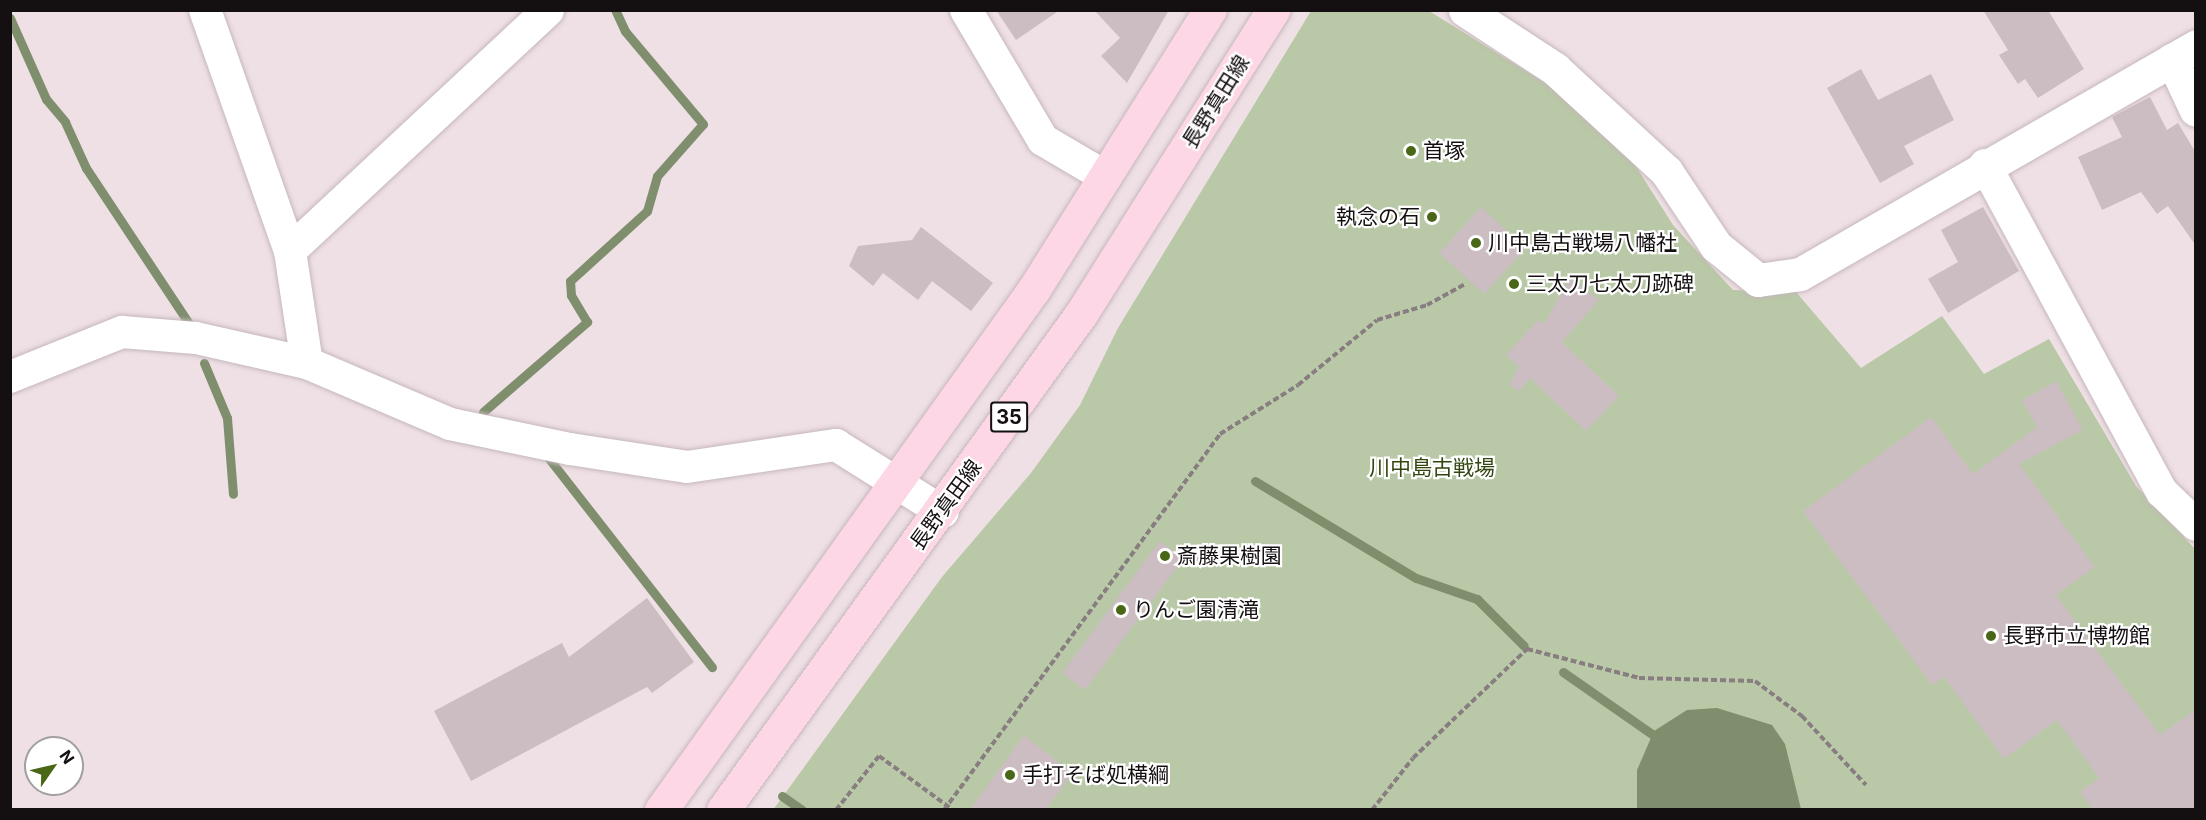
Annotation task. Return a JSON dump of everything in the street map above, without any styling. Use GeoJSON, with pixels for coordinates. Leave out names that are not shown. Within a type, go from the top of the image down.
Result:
{"type":"FeatureCollection","features":[{"type":"Feature","properties":{"kind":"main road","name":"35"},"geometry":{"type":"LineString","coordinates":[[661,810],[900,481],[1106,177],[1210,10]]}},
{"type":"Feature","properties":{"kind":"main road","name":"長野真田線"},"geometry":{"type":"LineString","coordinates":[[723,810],[943,512],[1081,315],[1273,10]]}},
{"type":"Feature","properties":{"kind":"street"},"geometry":{"type":"LineString","coordinates":[[205,10],[290,251],[307,363]]}},
{"type":"Feature","properties":{"kind":"street"},"geometry":{"type":"LineString","coordinates":[[290,251],[548,10]]}},
{"type":"Feature","properties":{"kind":"street"},"geometry":{"type":"LineString","coordinates":[[966,10],[1043,140],[1106,177]]}},
{"type":"Feature","properties":{"kind":"street"},"geometry":{"type":"LineString","coordinates":[[1465,10],[1555,69],[1657,163],[1716,246],[1758,280],[1800,274],[1985,165],[2184,53],[2196,111]]}},
{"type":"Feature","properties":{"kind":"street"},"geometry":{"type":"LineString","coordinates":[[1985,165],[2162,492],[2196,525]]}},
{"type":"Feature","properties":{"kind":"street"},"geometry":{"type":"LineString","coordinates":[[10,377],[122,332],[196,338],[307,363],[450,424],[570,449],[687,467],[836,445],[900,481],[943,512]]}},
{"type":"Feature","properties":{"kind":"path"},"geometry":{"type":"LineString","coordinates":[[945,807],[1221,434],[1298,385],[1377,320],[1427,305],[1465,284]]}},
{"type":"Feature","properties":{"kind":"path"},"geometry":{"type":"LineString","coordinates":[[1372,810],[1413,758],[1527,649],[1639,678],[1755,681],[1802,716],[1866,784]]}},
{"type":"Feature","properties":{"kind":"path"},"geometry":{"type":"LineString","coordinates":[[836,810],[879,756],[952,810]]}},
{"type":"Feature","properties":{"kind":"green space","name":"川中島古戦場"},"geometry":{"type":"Polygon","coordinates":[[[1311,11],[1429,11],[1565,95],[1630,157],[1673,225],[1733,290],[1796,292],[1861,368],[1942,316],[1984,374],[2049,339],[2136,486],[2195,549],[2195,809],[773,810],[942,577],[1031,473],[1080,405],[1118,328],[1311,11]]]}},
{"type":"Feature","properties":{"kind":"shaded area"},"geometry":{"type":"Polygon","coordinates":[[[1717,708],[1772,725],[1785,744],[1801,809],[1637,809],[1637,770],[1654,731],[1687,710],[1717,708]]]}},
{"type":"Feature","properties":{"kind":"building"},"geometry":{"type":"Polygon","coordinates":[[[996,10],[1060,10],[1016,40],[996,10]]]}},
{"type":"Feature","properties":{"kind":"building"},"geometry":{"type":"Polygon","coordinates":[[[1094,10],[1169,10],[1127,83],[1101,56],[1120,38],[1094,10]]]}},
{"type":"Feature","properties":{"kind":"building"},"geometry":{"type":"Polygon","coordinates":[[[1983,10],[2048,10],[2084,69],[2038,98],[2025,79],[2018,84],[1999,55],[2008,50],[1983,10]]]}},
{"type":"Feature","properties":{"kind":"building"},"geometry":{"type":"Polygon","coordinates":[[[1861,69],[1878,100],[1931,74],[1954,120],[1904,146],[1914,164],[1880,183],[1827,88],[1861,69]]]}},
{"type":"Feature","properties":{"kind":"building"},"geometry":{"type":"Polygon","coordinates":[[[2150,97],[2167,130],[2178,123],[2196,153],[2196,246],[2168,206],[2157,214],[2141,192],[2102,210],[2078,157],[2122,137],[2112,117],[2150,97]]]}},
{"type":"Feature","properties":{"kind":"building"},"geometry":{"type":"Polygon","coordinates":[[[1481,207],[1526,248],[1484,294],[1439,253],[1481,207]]]}},
{"type":"Feature","properties":{"kind":"building"},"geometry":{"type":"Polygon","coordinates":[[[1983,207],[2019,271],[1948,313],[1928,279],[1958,262],[1941,230],[1983,207]]]}},
{"type":"Feature","properties":{"kind":"building"},"geometry":{"type":"Polygon","coordinates":[[[921,227],[993,283],[971,311],[932,281],[918,300],[883,273],[873,286],[849,266],[858,246],[912,240],[921,227]]]}},
{"type":"Feature","properties":{"kind":"building"},"geometry":{"type":"Polygon","coordinates":[[[1570,278],[1599,300],[1562,342],[1619,396],[1586,431],[1530,378],[1519,391],[1509,384],[1519,367],[1506,355],[1538,320],[1544,324],[1570,278]]]}},
{"type":"Feature","properties":{"kind":"building","name":"長野市立博物館"},"geometry":{"type":"Polygon","coordinates":[[[2056,381],[2083,430],[2019,464],[2095,567],[2056,595],[2160,735],[2196,709],[2196,810],[2093,810],[2080,792],[2099,778],[2057,720],[2004,759],[1944,677],[1932,685],[1803,511],[1931,417],[1973,474],[2037,427],[2022,400],[2056,381]]]}},
{"type":"Feature","properties":{"kind":"building"},"geometry":{"type":"Polygon","coordinates":[[[1160,541],[1184,558],[1085,690],[1062,673],[1160,541]]]}},
{"type":"Feature","properties":{"kind":"building"},"geometry":{"type":"Polygon","coordinates":[[[647,598],[694,662],[652,693],[647,687],[471,781],[434,711],[562,643],[569,657],[647,598]]]}},
{"type":"Feature","properties":{"kind":"building"},"geometry":{"type":"Polygon","coordinates":[[[1024,735],[1072,773],[1046,810],[970,810],[1024,735]]]}},
{"type":"Feature","properties":{"kind":"waterway"},"geometry":{"type":"LineString","coordinates":[[483,412],[587,322],[571,295],[570,281],[647,211],[657,176],[703,124],[625,31],[615,10]]}},
{"type":"Feature","properties":{"kind":"waterway"},"geometry":{"type":"LineString","coordinates":[[10,18],[46,99],[65,122],[86,168],[188,322]]}},
{"type":"Feature","properties":{"kind":"waterway"},"geometry":{"type":"LineString","coordinates":[[204,363],[227,418],[233,494]]}},
{"type":"Feature","properties":{"kind":"waterway"},"geometry":{"type":"LineString","coordinates":[[547,456],[712,667]]}},
{"type":"Feature","properties":{"kind":"waterway"},"geometry":{"type":"LineString","coordinates":[[1255,481],[1416,578],[1477,599],[1524,646]]}},
{"type":"Feature","properties":{"kind":"waterway"},"geometry":{"type":"LineString","coordinates":[[1563,672],[1662,741]]}},
{"type":"Feature","properties":{"kind":"waterway"},"geometry":{"type":"LineString","coordinates":[[782,796],[802,810]]}},
{"type":"Feature","properties":{"kind":"place","name":"首塚"},"geometry":{"type":"Point","coordinates":[1411,151]}},
{"type":"Feature","properties":{"kind":"place","name":"執念の石"},"geometry":{"type":"Point","coordinates":[1432,217]}},
{"type":"Feature","properties":{"kind":"place","name":"川中島古戦場八幡社"},"geometry":{"type":"Point","coordinates":[1476,243]}},
{"type":"Feature","properties":{"kind":"place","name":"三太刀七太刀跡碑"},"geometry":{"type":"Point","coordinates":[1514,284]}},
{"type":"Feature","properties":{"kind":"place","name":"斎藤果樹園"},"geometry":{"type":"Point","coordinates":[1165,556]}},
{"type":"Feature","properties":{"kind":"place","name":"りんご園清滝"},"geometry":{"type":"Point","coordinates":[1121,610]}},
{"type":"Feature","properties":{"kind":"place","name":"長野市立博物館"},"geometry":{"type":"Point","coordinates":[1991,636]}},
{"type":"Feature","properties":{"kind":"place","name":"手打そば処横綱"},"geometry":{"type":"Point","coordinates":[1010,775]}}]}
